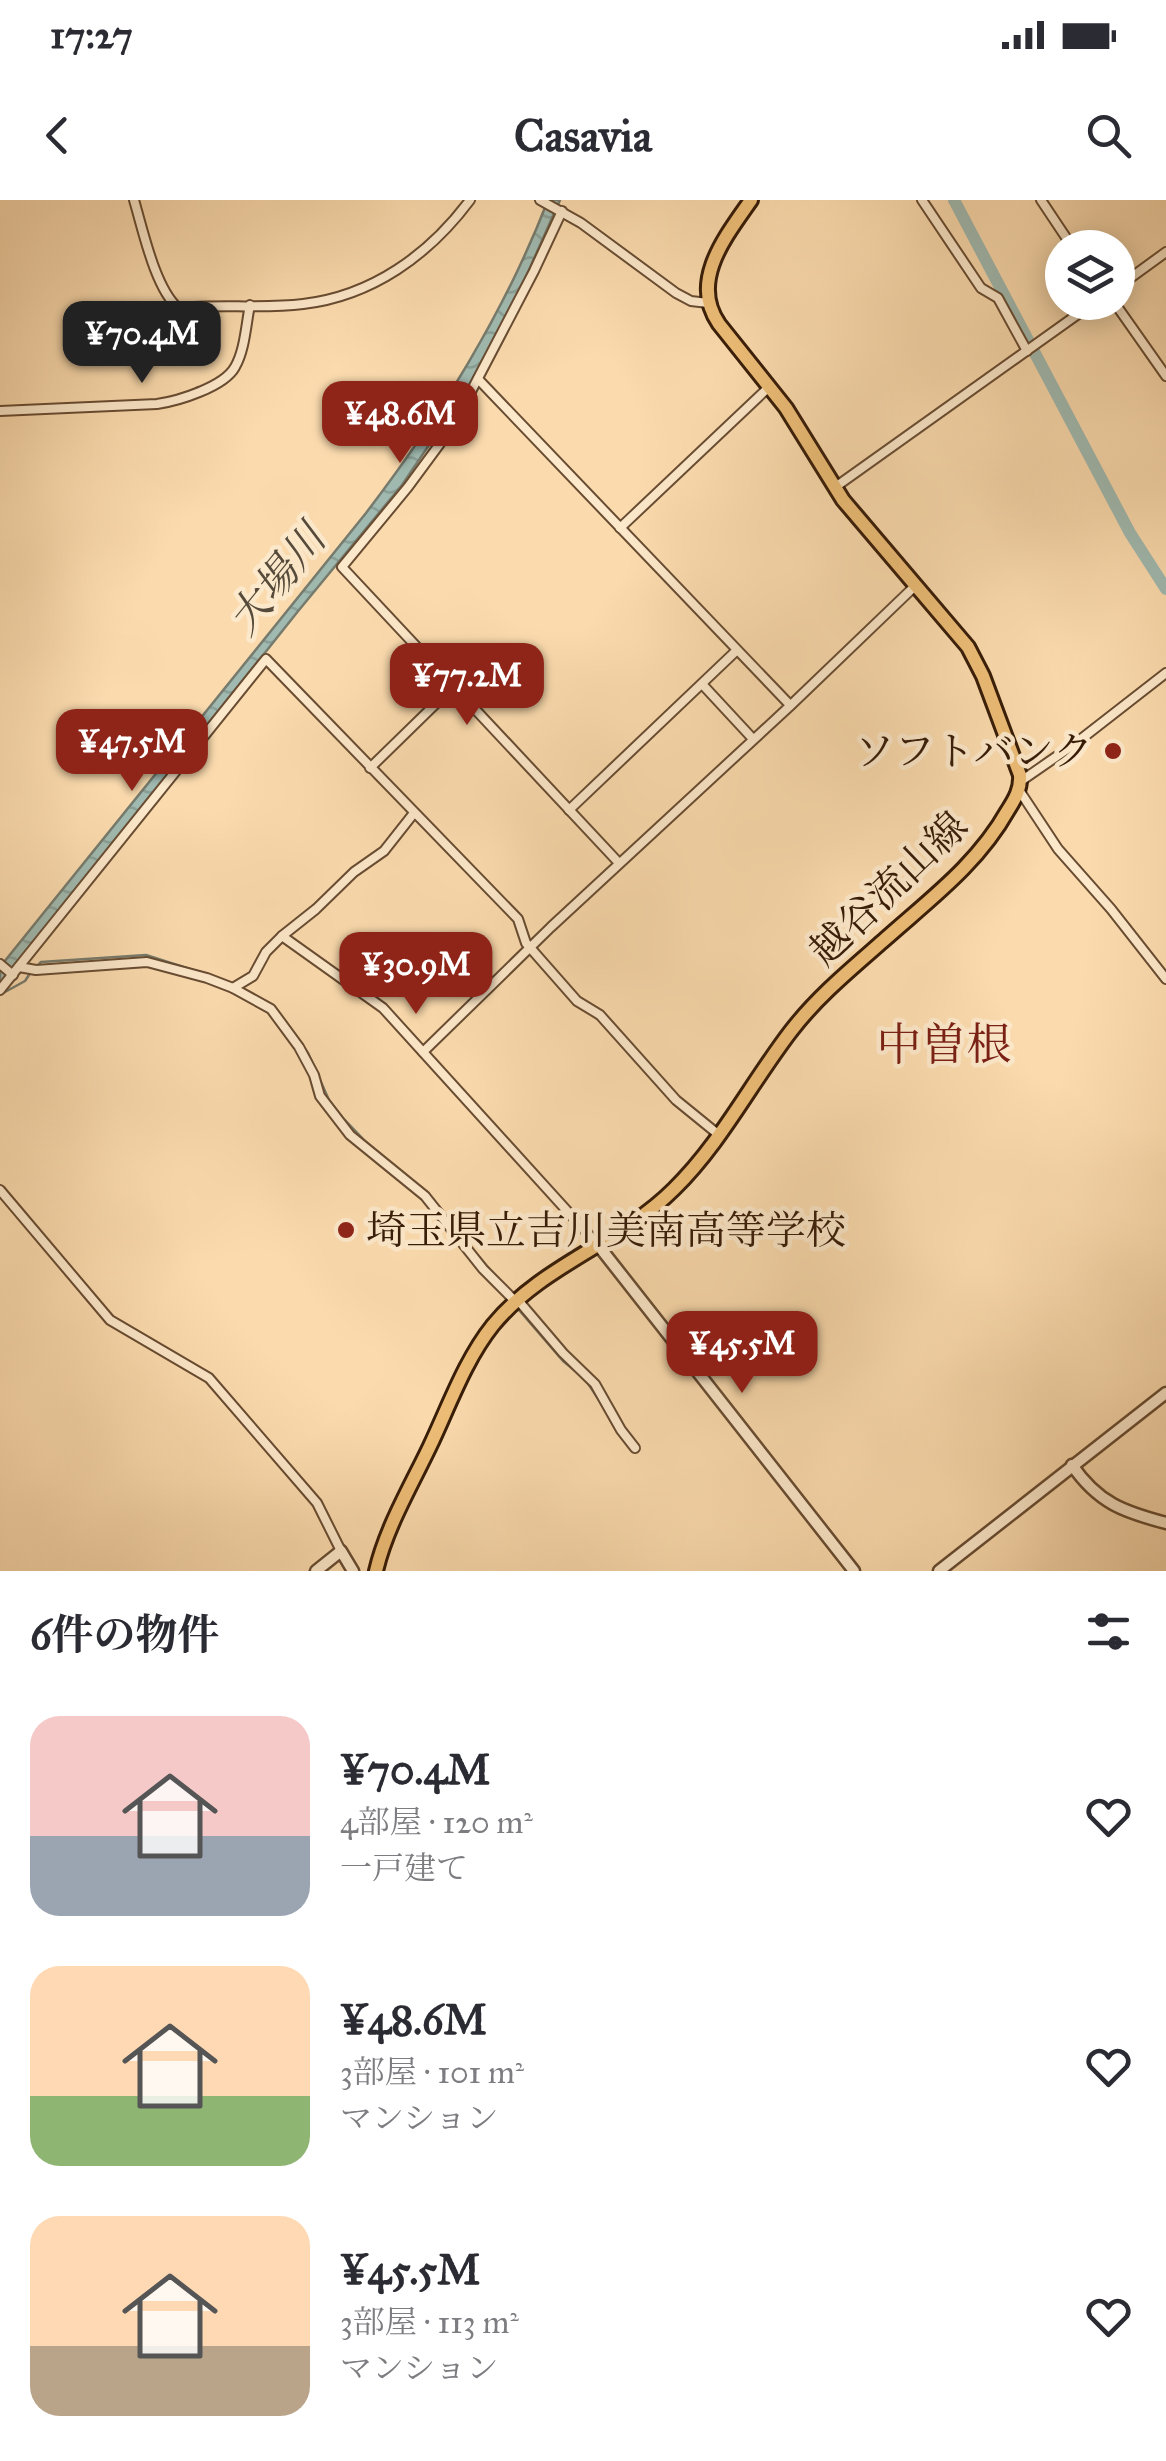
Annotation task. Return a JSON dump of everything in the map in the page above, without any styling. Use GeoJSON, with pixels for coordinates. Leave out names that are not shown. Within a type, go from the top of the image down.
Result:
{"type":"FeatureCollection","features":[{"type":"Feature","properties":{"kind":"main road"},"geometry":{"type":"LineString","coordinates":[[751,200],[726,236],[714,262],[706,286],[708,303],[719,324],[794,420],[834,488],[974,657],[1020,786]]}},
{"type":"Feature","properties":{"kind":"main road","name":"越谷流山線"},"geometry":{"type":"LineString","coordinates":[[376,1571],[388,1536],[477,1349],[492,1327],[516,1300],[632,1224],[674,1190],[706,1154],[798,1022],[975,858],[1000,824],[1020,786]]}},
{"type":"Feature","properties":{"kind":"street"},"geometry":{"type":"LineString","coordinates":[[134,200],[159,282],[178,308],[299,304],[348,294],[396,272],[455,220],[470,200]]}},
{"type":"Feature","properties":{"kind":"street"},"geometry":{"type":"LineString","coordinates":[[922,200],[982,288],[1002,303],[1029,349]]}},
{"type":"Feature","properties":{"kind":"street"},"geometry":{"type":"LineString","coordinates":[[1041,200],[1061,230]]}},
{"type":"Feature","properties":{"kind":"street"},"geometry":{"type":"LineString","coordinates":[[542,201],[676,292],[691,301],[708,303]]}},
{"type":"Feature","properties":{"kind":"street"},"geometry":{"type":"LineString","coordinates":[[560,210],[534,271],[454,426],[342,567],[619,863]]}},
{"type":"Feature","properties":{"kind":"street"},"geometry":{"type":"LineString","coordinates":[[1135,275],[1166,252]]}},
{"type":"Feature","properties":{"kind":"street"},"geometry":{"type":"LineString","coordinates":[[0,412],[177,402],[226,377],[235,367],[250,305]]}},
{"type":"Feature","properties":{"kind":"street"},"geometry":{"type":"LineString","coordinates":[[834,488],[1070,320]]}},
{"type":"Feature","properties":{"kind":"street"},"geometry":{"type":"LineString","coordinates":[[1127,320],[1166,376]]}},
{"type":"Feature","properties":{"kind":"street"},"geometry":{"type":"LineString","coordinates":[[478,379],[790,705]]}},
{"type":"Feature","properties":{"kind":"street"},"geometry":{"type":"LineString","coordinates":[[620,528],[770,386]]}},
{"type":"Feature","properties":{"kind":"street"},"geometry":{"type":"LineString","coordinates":[[422,1052],[916,584]]}},
{"type":"Feature","properties":{"kind":"street"},"geometry":{"type":"LineString","coordinates":[[569,810],[736,651]]}},
{"type":"Feature","properties":{"kind":"street"},"geometry":{"type":"LineString","coordinates":[[0,990],[266,659],[518,919],[530,948],[576,1001],[600,1015],[676,1100],[719,1135]]}},
{"type":"Feature","properties":{"kind":"street"},"geometry":{"type":"LineString","coordinates":[[1166,673],[1020,786],[1058,850],[1166,979]]}},
{"type":"Feature","properties":{"kind":"street"},"geometry":{"type":"LineString","coordinates":[[702,684],[753,739]]}},
{"type":"Feature","properties":{"kind":"street"},"geometry":{"type":"LineString","coordinates":[[370,768],[454,686]]}},
{"type":"Feature","properties":{"kind":"street"},"geometry":{"type":"LineString","coordinates":[[236,987],[253,976],[266,952],[282,936],[354,872],[384,851],[414,813]]}},
{"type":"Feature","properties":{"kind":"street"},"geometry":{"type":"LineString","coordinates":[[282,936],[383,1008],[598,1245],[854,1571]]}},
{"type":"Feature","properties":{"kind":"street"},"geometry":{"type":"LineString","coordinates":[[0,964],[14,972],[147,962],[236,987],[271,1009],[310,1067],[320,1096],[350,1135],[425,1196],[484,1269],[596,1384],[635,1448]]}},
{"type":"Feature","properties":{"kind":"street"},"geometry":{"type":"LineString","coordinates":[[0,1190],[110,1320],[208,1378],[317,1503],[353,1571]]}},
{"type":"Feature","properties":{"kind":"street"},"geometry":{"type":"LineString","coordinates":[[939,1571],[1166,1393]]}},
{"type":"Feature","properties":{"kind":"street"},"geometry":{"type":"LineString","coordinates":[[1072,1466],[1107,1502],[1166,1524]]}},
{"type":"Feature","properties":{"kind":"street"},"geometry":{"type":"LineString","coordinates":[[316,1571],[342,1551]]}},
{"type":"Feature","properties":{"kind":"water"},"geometry":{"type":"Polygon","coordinates":[[[548,200],[560,200],[506,322],[469,386],[402,485],[0,985],[0,967],[366,513],[419,439],[491,324],[548,200]]]}},
{"type":"Feature","properties":{"kind":"waterway"},"geometry":{"type":"LineString","coordinates":[[954,200],[1130,533],[1166,589]]}},
{"type":"Feature","properties":{"kind":"waterway"},"geometry":{"type":"LineString","coordinates":[[188,393],[198,387]]}},
{"type":"Feature","properties":{"kind":"waterway"},"geometry":{"type":"LineString","coordinates":[[39,964],[146,955],[199,972]]}},
{"type":"Feature","properties":{"kind":"waterway"},"geometry":{"type":"LineString","coordinates":[[5,992],[29,975]]}},
{"type":"Feature","properties":{"kind":"waterway"},"geometry":{"type":"LineString","coordinates":[[248,992],[273,1005],[308,1053],[329,1100],[342,1117],[427,1193],[444,1214]]}},
{"type":"Feature","properties":{"kind":"waterway"},"geometry":{"type":"LineString","coordinates":[[468,1244],[499,1280]]}},
{"type":"Feature","properties":{"kind":"waterway"},"geometry":{"type":"LineString","coordinates":[[519,1310],[579,1374]]}},
{"type":"Feature","properties":{"kind":"waterway"},"geometry":{"type":"LineString","coordinates":[[585,1379],[603,1406]]}},
{"type":"Feature","properties":{"kind":"place","name":"ソフトバンク"},"geometry":{"type":"Point","coordinates":[1113,751]}},
{"type":"Feature","properties":{"kind":"place","name":"埼玉県立吉川美南高等学校"},"geometry":{"type":"Point","coordinates":[346,1230]}},
{"type":"Feature","properties":{"kind":"district","name":"中曽根"},"geometry":{"type":"Point","coordinates":[944,1044]}},
{"type":"Feature","properties":{"kind":"water label","name":"大場川"},"geometry":{"type":"Point","coordinates":[276,579]}}]}
